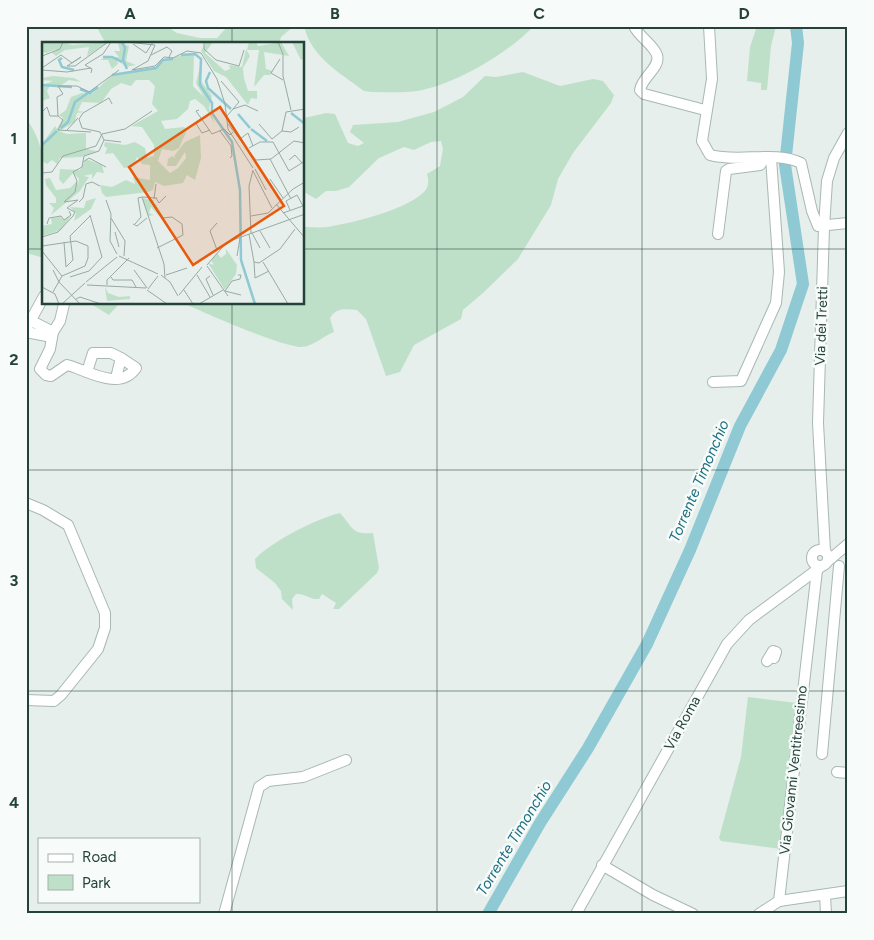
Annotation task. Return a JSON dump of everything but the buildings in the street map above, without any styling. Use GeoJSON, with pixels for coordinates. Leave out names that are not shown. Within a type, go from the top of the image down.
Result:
{"type":"FeatureCollection","features":[{"type":"Feature","properties":{"kind":"street"},"geometry":{"type":"LineString","coordinates":[[634,26],[657,54],[658,61],[656,66],[645,77],[640,90],[644,94],[705,110]]}},
{"type":"Feature","properties":{"kind":"street"},"geometry":{"type":"LineString","coordinates":[[709,26],[712,79],[705,110],[702,141],[710,155],[722,158],[789,157],[801,163],[812,211],[818,226],[824,227],[848,222]]}},
{"type":"Feature","properties":{"kind":"street","name":"Via dei Tretti"},"geometry":{"type":"LineString","coordinates":[[821,559],[825,523],[818,423],[824,227],[827,181],[834,158],[848,134]]}},
{"type":"Feature","properties":{"kind":"street"},"geometry":{"type":"LineString","coordinates":[[718,234],[726,172],[729,168],[760,165],[771,158]]}},
{"type":"Feature","properties":{"kind":"street"},"geometry":{"type":"LineString","coordinates":[[713,382],[741,381],[776,303],[778,272],[771,158]]}},
{"type":"Feature","properties":{"kind":"street"},"geometry":{"type":"LineString","coordinates":[[42,299],[28,322],[52,335]]}},
{"type":"Feature","properties":{"kind":"street"},"geometry":{"type":"LineString","coordinates":[[64,305],[60,320],[52,335],[50,349],[40,369],[42,373],[52,376],[66,365],[104,378],[116,378],[132,374],[136,368],[111,353],[94,353],[87,372]]}},
{"type":"Feature","properties":{"kind":"street"},"geometry":{"type":"LineString","coordinates":[[26,332],[52,335]]}},
{"type":"Feature","properties":{"kind":"street"},"geometry":{"type":"LineString","coordinates":[[116,378],[121,358]]}},
{"type":"Feature","properties":{"kind":"street"},"geometry":{"type":"LineString","coordinates":[[26,503],[44,510],[68,526],[100,599],[105,613],[105,628],[98,649],[61,696],[54,701],[26,700]]}},
{"type":"Feature","properties":{"kind":"street","name":"Via Roma"},"geometry":{"type":"LineString","coordinates":[[576,914],[721,653],[742,626],[821,559],[844,546]]}},
{"type":"Feature","properties":{"kind":"street","name":"Via Roma"},"geometry":{"type":"LineString","coordinates":[[844,546],[839,558],[845,565]]}},
{"type":"Feature","properties":{"kind":"street"},"geometry":{"type":"LineString","coordinates":[[821,559],[845,565],[822,754]]}},
{"type":"Feature","properties":{"kind":"street","name":"Via Roma"},"geometry":{"type":"LineString","coordinates":[[780,595],[806,578],[821,559]]}},
{"type":"Feature","properties":{"kind":"street","name":"Via Giovanni Ventitreesimo"},"geometry":{"type":"LineString","coordinates":[[779,901],[813,593],[821,559]]}},
{"type":"Feature","properties":{"kind":"street"},"geometry":{"type":"LineString","coordinates":[[806,578],[813,593]]}},
{"type":"Feature","properties":{"kind":"street"},"geometry":{"type":"LineString","coordinates":[[224,914],[259,787],[268,781],[303,777],[346,760]]}},
{"type":"Feature","properties":{"kind":"street"},"geometry":{"type":"LineString","coordinates":[[602,865],[652,895],[691,913]]}},
{"type":"Feature","properties":{"kind":"street"},"geometry":{"type":"LineString","coordinates":[[759,914],[779,901],[848,891]]}},
{"type":"Feature","properties":{"kind":"street"},"geometry":{"type":"LineString","coordinates":[[825,895],[826,914]]}},
{"type":"Feature","properties":{"kind":"green space"},"geometry":{"type":"Polygon","coordinates":[[[96,26],[166,26],[177,33],[200,38],[217,38],[228,26],[294,26],[281,37],[280,42],[105,42],[96,26]]]}},
{"type":"Feature","properties":{"kind":"green space"},"geometry":{"type":"Polygon","coordinates":[[[304,26],[534,26],[523,37],[495,57],[448,82],[418,91],[372,92],[364,91],[328,63],[313,47],[304,26]]]}},
{"type":"Feature","properties":{"kind":"green space"},"geometry":{"type":"Polygon","coordinates":[[[757,26],[776,26],[771,46],[767,90],[761,90],[761,83],[747,81],[750,47],[757,26]]]}},
{"type":"Feature","properties":{"kind":"green space"},"geometry":{"type":"Polygon","coordinates":[[[523,72],[560,86],[593,79],[603,81],[614,95],[611,103],[573,153],[558,179],[551,205],[518,259],[463,310],[461,319],[414,345],[400,372],[386,376],[366,319],[357,310],[338,310],[332,314],[330,318],[334,332],[311,345],[302,347],[262,336],[187,305],[305,305],[305,227],[327,227],[392,210],[416,199],[424,192],[428,183],[427,174],[440,166],[443,149],[441,141],[431,142],[414,150],[404,147],[379,158],[349,187],[336,191],[326,191],[316,199],[305,193],[305,118],[326,113],[335,114],[348,143],[358,146],[364,143],[350,132],[353,125],[398,122],[434,112],[463,97],[485,76],[496,77],[523,72]]]}},
{"type":"Feature","properties":{"kind":"green space"},"geometry":{"type":"Polygon","coordinates":[[[26,119],[35,133],[42,155],[42,257],[26,253],[26,119]]]}},
{"type":"Feature","properties":{"kind":"green space"},"geometry":{"type":"Polygon","coordinates":[[[93,305],[118,305],[109,315],[93,305]]]}},
{"type":"Feature","properties":{"kind":"green space"},"geometry":{"type":"Polygon","coordinates":[[[340,513],[356,531],[360,533],[373,533],[379,568],[377,573],[339,609],[333,609],[336,603],[322,594],[319,599],[316,599],[296,594],[292,599],[293,610],[282,599],[281,591],[275,583],[256,568],[255,559],[272,545],[295,532],[319,520],[340,513]]]}},
{"type":"Feature","properties":{"kind":"green space"},"geometry":{"type":"Polygon","coordinates":[[[748,697],[797,703],[781,849],[721,841],[719,838],[741,757],[748,697]]]}},
{"type":"Feature","properties":{"kind":"waterway","name":"Torrente Timonchio"},"geometry":{"type":"LineString","coordinates":[[488,914],[540,823],[588,748],[647,644],[690,550],[740,426],[781,350],[803,284],[785,165],[798,43],[796,26]]}}]}
